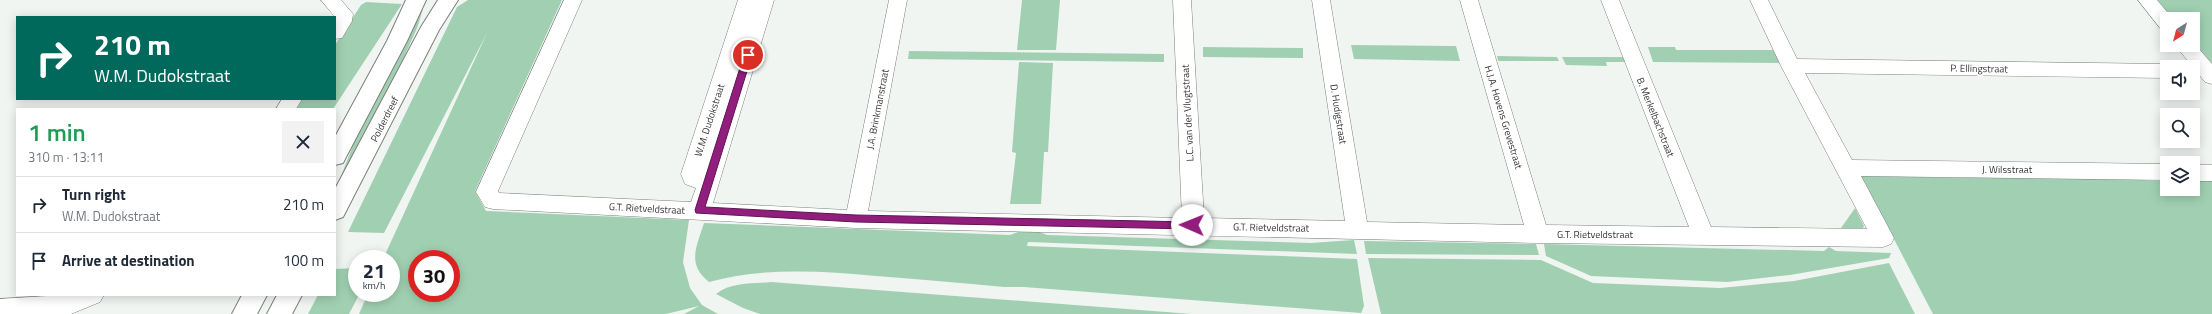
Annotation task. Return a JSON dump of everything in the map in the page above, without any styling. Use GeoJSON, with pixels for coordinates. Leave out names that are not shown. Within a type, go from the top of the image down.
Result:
{"type":"FeatureCollection","features":[{"type":"Feature","properties":{"kind":"main road"},"geometry":{"type":"LineString","coordinates":[[336,155],[394,48],[416,0]]}},
{"type":"Feature","properties":{"kind":"main road","name":"Polderdreef"},"geometry":{"type":"LineString","coordinates":[[431,27],[431,19],[441,0]]}},
{"type":"Feature","properties":{"kind":"main road","name":"Polderdreef"},"geometry":{"type":"LineString","coordinates":[[336,209],[431,27],[438,19],[448,0]]}},
{"type":"Feature","properties":{"kind":"main road"},"geometry":{"type":"LineString","coordinates":[[244,314],[254,296]]}},
{"type":"Feature","properties":{"kind":"main road"},"geometry":{"type":"LineString","coordinates":[[279,314],[289,296]]}},
{"type":"Feature","properties":{"kind":"street"},"geometry":{"type":"LineString","coordinates":[[330,0],[344,14],[343,20],[336,31]]}},
{"type":"Feature","properties":{"kind":"street","name":"G.T. Rietveldstraat"},"geometry":{"type":"LineString","coordinates":[[573,0],[487,192],[493,201],[700,210],[856,219],[1192,225],[1538,234],[1703,234],[1883,238],[1792,66],[1759,0]]}},
{"type":"Feature","properties":{"kind":"street","name":"W.M. Dudokstraat"},"geometry":{"type":"LineString","coordinates":[[710,181],[699,181],[693,178],[692,174],[747,0]]}},
{"type":"Feature","properties":{"kind":"street","name":"W.M. Dudokstraat"},"geometry":{"type":"LineString","coordinates":[[700,210],[765,0]]}},
{"type":"Feature","properties":{"kind":"street","name":"J.A. Brinkmanstraat"},"geometry":{"type":"LineString","coordinates":[[856,219],[898,0]]}},
{"type":"Feature","properties":{"kind":"street","name":"L.C. van der Vlugtstraat"},"geometry":{"type":"LineString","coordinates":[[1182,0],[1192,225]]}},
{"type":"Feature","properties":{"kind":"street","name":"D. Hudigstraat"},"geometry":{"type":"LineString","coordinates":[[1321,0],[1357,229]]}},
{"type":"Feature","properties":{"kind":"street","name":"H.J.A. Hovens Grevestraat"},"geometry":{"type":"LineString","coordinates":[[1469,0],[1538,234]]}},
{"type":"Feature","properties":{"kind":"street","name":"B. Merkelbachstraat"},"geometry":{"type":"LineString","coordinates":[[1610,0],[1703,234]]}},
{"type":"Feature","properties":{"kind":"street"},"geometry":{"type":"LineString","coordinates":[[2147,0],[2160,16]]}},
{"type":"Feature","properties":{"kind":"street"},"geometry":{"type":"LineString","coordinates":[[2190,52],[2204,73]]}},
{"type":"Feature","properties":{"kind":"street","name":"P. Ellingstraat"},"geometry":{"type":"LineString","coordinates":[[1792,66],[2160,71]]}},
{"type":"Feature","properties":{"kind":"street","name":"J. Wilsstraat"},"geometry":{"type":"LineString","coordinates":[[1847,168],[2160,172]]}},
{"type":"Feature","properties":{"kind":"street"},"geometry":{"type":"LineString","coordinates":[[2200,173],[2212,173]]}},
{"type":"Feature","properties":{"kind":"street"},"geometry":{"type":"LineString","coordinates":[[0,309],[70,304],[90,296]]}},
{"type":"Feature","properties":{"kind":"green space"},"geometry":{"type":"Polygon","coordinates":[[[468,0],[562,0],[475,191],[486,211],[689,220],[683,262],[690,288],[702,305],[718,314],[684,314],[699,306],[666,314],[359,314],[364,302],[400,302],[400,250],[387,250],[487,33],[384,233],[348,232],[457,7],[468,0]]]}},
{"type":"Feature","properties":{"kind":"green space"},"geometry":{"type":"Polygon","coordinates":[[[1022,0],[1060,0],[1056,50],[1017,50],[1022,0]]]}},
{"type":"Feature","properties":{"kind":"green space"},"geometry":{"type":"Polygon","coordinates":[[[2153,0],[2212,0],[2212,69],[2199,52],[2200,52],[2200,12],[2163,12],[2153,0]]]}},
{"type":"Feature","properties":{"kind":"green space"},"geometry":{"type":"Polygon","coordinates":[[[366,2],[402,4],[334,108],[295,108],[300,100],[336,100],[336,43],[361,5],[366,2]]]}},
{"type":"Feature","properties":{"kind":"green space"},"geometry":{"type":"Polygon","coordinates":[[[423,8],[418,26],[400,66],[338,184],[365,114],[423,8]]]}},
{"type":"Feature","properties":{"kind":"green space"},"geometry":{"type":"Polygon","coordinates":[[[1351,45],[1456,46],[1460,61],[1354,59],[1351,45]]]}},
{"type":"Feature","properties":{"kind":"green space"},"geometry":{"type":"Polygon","coordinates":[[[1203,47],[1303,48],[1303,58],[1203,57],[1203,47]]]}},
{"type":"Feature","properties":{"kind":"green space"},"geometry":{"type":"Polygon","coordinates":[[[1648,47],[1675,47],[1676,50],[1773,50],[1780,63],[1653,62],[1648,47]]]}},
{"type":"Feature","properties":{"kind":"green space"},"geometry":{"type":"Polygon","coordinates":[[[909,51],[1164,54],[1164,62],[908,59],[909,51]]]}},
{"type":"Feature","properties":{"kind":"green space"},"geometry":{"type":"Polygon","coordinates":[[[1497,56],[1557,57],[1559,61],[1498,61],[1497,56]]]}},
{"type":"Feature","properties":{"kind":"green space"},"geometry":{"type":"Polygon","coordinates":[[[1562,57],[1624,57],[1626,62],[1606,62],[1607,66],[1566,65],[1562,57]]]}},
{"type":"Feature","properties":{"kind":"green space"},"geometry":{"type":"Polygon","coordinates":[[[1019,62],[1053,63],[1048,152],[1044,152],[1041,204],[1010,204],[1016,153],[1012,152],[1019,62]]]}},
{"type":"Feature","properties":{"kind":"green space"},"geometry":{"type":"Polygon","coordinates":[[[1981,174],[2132,176],[2142,180],[2160,181],[2160,196],[2200,196],[2200,177],[2212,177],[2212,314],[1933,314],[1861,176],[1978,178],[1981,174]]]}},
{"type":"Feature","properties":{"kind":"green space"},"geometry":{"type":"Polygon","coordinates":[[[1855,208],[1864,226],[1863,228],[1841,228],[1855,208]]]}},
{"type":"Feature","properties":{"kind":"green space"},"geometry":{"type":"Polygon","coordinates":[[[704,223],[1010,235],[1029,228],[1047,235],[1311,243],[1354,240],[1357,254],[1028,242],[1027,246],[1357,259],[1364,306],[1361,313],[813,272],[772,272],[751,274],[709,282],[702,275],[695,261],[696,247],[704,223]]]}},
{"type":"Feature","properties":{"kind":"green space"},"geometry":{"type":"Polygon","coordinates":[[[1364,241],[1536,244],[1539,255],[1366,254],[1364,241]]]}},
{"type":"Feature","properties":{"kind":"green space"},"geometry":{"type":"Polygon","coordinates":[[[1544,244],[1824,251],[1829,247],[1836,251],[1891,253],[1889,258],[1790,275],[1727,282],[1591,276],[1546,256],[1544,244]]]}},
{"type":"Feature","properties":{"kind":"green space"},"geometry":{"type":"Polygon","coordinates":[[[1368,258],[1541,260],[1593,283],[1720,288],[1794,281],[1889,263],[1915,314],[1381,314],[1368,258]]]}},
{"type":"Feature","properties":{"kind":"green space"},"geometry":{"type":"Polygon","coordinates":[[[348,268],[348,302],[355,302],[349,314],[308,314],[317,296],[336,296],[336,269],[348,268]]]}},
{"type":"Feature","properties":{"kind":"green space"},"geometry":{"type":"Polygon","coordinates":[[[771,282],[1192,314],[760,314],[743,308],[716,294],[735,285],[771,282]]]}},
{"type":"Feature","properties":{"kind":"route"},"geometry":{"type":"LineString","coordinates":[[748,55],[700,210],[856,219],[1192,225]]}}]}
